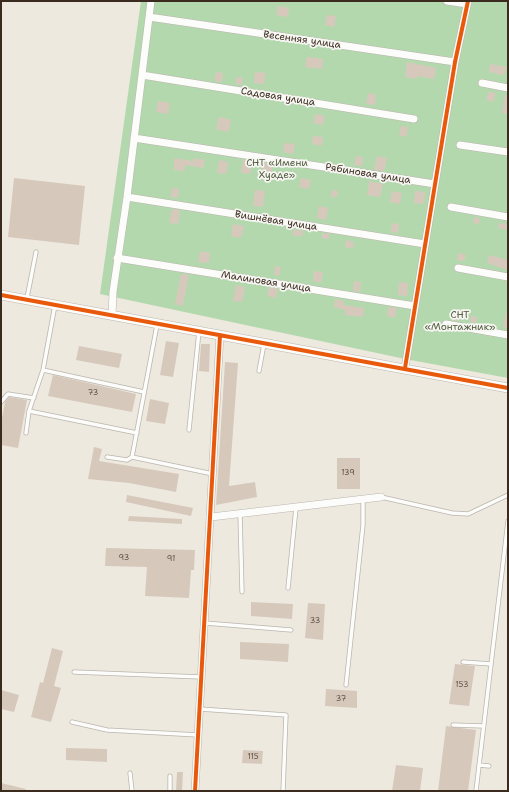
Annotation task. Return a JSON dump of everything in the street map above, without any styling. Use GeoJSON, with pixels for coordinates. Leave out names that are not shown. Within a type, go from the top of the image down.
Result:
{"type":"FeatureCollection","features":[{"type":"Feature","properties":{"kind":"street"},"geometry":{"type":"LineString","coordinates":[[112,315],[113,292],[127,197],[151,1]]}},
{"type":"Feature","properties":{"kind":"street"},"geometry":{"type":"LineString","coordinates":[[405,368],[455,62],[467,3],[447,1]]}},
{"type":"Feature","properties":{"kind":"street","name":"Весенняя улица"},"geometry":{"type":"LineString","coordinates":[[149,18],[455,62]]}},
{"type":"Feature","properties":{"kind":"street","name":"Садовая улица"},"geometry":{"type":"LineString","coordinates":[[142,75],[414,119]]}},
{"type":"Feature","properties":{"kind":"street"},"geometry":{"type":"LineString","coordinates":[[482,83],[508,88]]}},
{"type":"Feature","properties":{"kind":"street","name":"Рябиновая улица"},"geometry":{"type":"LineString","coordinates":[[134,138],[435,184]]}},
{"type":"Feature","properties":{"kind":"street"},"geometry":{"type":"LineString","coordinates":[[460,144],[508,152]]}},
{"type":"Feature","properties":{"kind":"street","name":"Вишнёвая улица"},"geometry":{"type":"LineString","coordinates":[[127,197],[425,244]]}},
{"type":"Feature","properties":{"kind":"street"},"geometry":{"type":"LineString","coordinates":[[451,207],[508,217]]}},
{"type":"Feature","properties":{"kind":"street","name":"Малиновая улица"},"geometry":{"type":"LineString","coordinates":[[118,258],[415,306]]}},
{"type":"Feature","properties":{"kind":"street"},"geometry":{"type":"LineString","coordinates":[[458,268],[508,277]]}},
{"type":"Feature","properties":{"kind":"street"},"geometry":{"type":"LineString","coordinates":[[1,295],[508,388]]}},
{"type":"Feature","properties":{"kind":"street"},"geometry":{"type":"LineString","coordinates":[[446,324],[508,335]]}},
{"type":"Feature","properties":{"kind":"street"},"geometry":{"type":"LineString","coordinates":[[195,791],[220,335]]}},
{"type":"Feature","properties":{"kind":"street"},"geometry":{"type":"LineString","coordinates":[[211,517],[381,497]]}},
{"type":"Feature","properties":{"kind":"lane"},"geometry":{"type":"LineString","coordinates":[[27,299],[36,252]]}},
{"type":"Feature","properties":{"kind":"lane"},"geometry":{"type":"LineString","coordinates":[[26,434],[30,411],[43,370],[55,304]]}},
{"type":"Feature","properties":{"kind":"lane"},"geometry":{"type":"LineString","coordinates":[[132,457],[157,323]]}},
{"type":"Feature","properties":{"kind":"lane"},"geometry":{"type":"LineString","coordinates":[[189,430],[199,331]]}},
{"type":"Feature","properties":{"kind":"lane"},"geometry":{"type":"LineString","coordinates":[[259,370],[264,343]]}},
{"type":"Feature","properties":{"kind":"lane"},"geometry":{"type":"LineString","coordinates":[[43,370],[144,392]]}},
{"type":"Feature","properties":{"kind":"lane"},"geometry":{"type":"LineString","coordinates":[[1,402],[8,394],[34,398]]}},
{"type":"Feature","properties":{"kind":"lane"},"geometry":{"type":"LineString","coordinates":[[30,411],[137,433]]}},
{"type":"Feature","properties":{"kind":"lane"},"geometry":{"type":"LineString","coordinates":[[107,457],[127,460],[132,457],[213,474]]}},
{"type":"Feature","properties":{"kind":"lane"},"geometry":{"type":"LineString","coordinates":[[381,497],[452,513],[468,514],[508,495]]}},
{"type":"Feature","properties":{"kind":"lane"},"geometry":{"type":"LineString","coordinates":[[346,685],[363,525],[363,499]]}},
{"type":"Feature","properties":{"kind":"lane"},"geometry":{"type":"LineString","coordinates":[[288,588],[296,507]]}},
{"type":"Feature","properties":{"kind":"lane"},"geometry":{"type":"LineString","coordinates":[[240,514],[242,592]]}},
{"type":"Feature","properties":{"kind":"lane"},"geometry":{"type":"LineString","coordinates":[[476,791],[508,521]]}},
{"type":"Feature","properties":{"kind":"lane"},"geometry":{"type":"LineString","coordinates":[[204,623],[291,630]]}},
{"type":"Feature","properties":{"kind":"lane"},"geometry":{"type":"LineString","coordinates":[[463,662],[491,664]]}},
{"type":"Feature","properties":{"kind":"lane"},"geometry":{"type":"LineString","coordinates":[[74,672],[202,677]]}},
{"type":"Feature","properties":{"kind":"lane"},"geometry":{"type":"LineString","coordinates":[[200,709],[286,714],[283,791]]}},
{"type":"Feature","properties":{"kind":"lane"},"geometry":{"type":"LineString","coordinates":[[72,722],[107,730],[198,734]]}},
{"type":"Feature","properties":{"kind":"lane"},"geometry":{"type":"LineString","coordinates":[[453,725],[484,726]]}},
{"type":"Feature","properties":{"kind":"lane"},"geometry":{"type":"LineString","coordinates":[[479,765],[489,766]]}},
{"type":"Feature","properties":{"kind":"lane"},"geometry":{"type":"LineString","coordinates":[[130,773],[132,791]]}},
{"type":"Feature","properties":{"kind":"lane"},"geometry":{"type":"LineString","coordinates":[[170,776],[170,791]]}},
{"type":"Feature","properties":{"kind":"green space","name":"СНТ «Имени Хуаде»"},"geometry":{"type":"Polygon","coordinates":[[[141,1],[508,1],[508,378],[405,359],[100,294],[141,1]]]}},
{"type":"Feature","properties":{"kind":"building"},"geometry":{"type":"Polygon","coordinates":[[[278,6],[289,8],[288,17],[276,15],[278,6]]]}},
{"type":"Feature","properties":{"kind":"building"},"geometry":{"type":"Polygon","coordinates":[[[327,15],[336,16],[334,27],[325,25],[327,15]]]}},
{"type":"Feature","properties":{"kind":"building"},"geometry":{"type":"Polygon","coordinates":[[[307,57],[323,59],[322,69],[305,67],[307,57]]]}},
{"type":"Feature","properties":{"kind":"building"},"geometry":{"type":"Polygon","coordinates":[[[407,62],[436,68],[434,79],[417,76],[417,79],[405,77],[407,62]]]}},
{"type":"Feature","properties":{"kind":"building"},"geometry":{"type":"Polygon","coordinates":[[[490,64],[507,67],[504,75],[489,72],[490,64]]]}},
{"type":"Feature","properties":{"kind":"building"},"geometry":{"type":"Polygon","coordinates":[[[216,72],[223,73],[222,82],[214,81],[216,72]]]}},
{"type":"Feature","properties":{"kind":"building"},"geometry":{"type":"Polygon","coordinates":[[[255,72],[266,73],[264,84],[254,83],[255,72]]]}},
{"type":"Feature","properties":{"kind":"building"},"geometry":{"type":"Polygon","coordinates":[[[236,77],[243,78],[242,85],[236,84],[236,77]]]}},
{"type":"Feature","properties":{"kind":"building"},"geometry":{"type":"Polygon","coordinates":[[[489,91],[496,94],[493,102],[486,99],[489,91]]]}},
{"type":"Feature","properties":{"kind":"building"},"geometry":{"type":"Polygon","coordinates":[[[368,93],[376,95],[375,105],[366,104],[368,93]]]}},
{"type":"Feature","properties":{"kind":"building"},"geometry":{"type":"Polygon","coordinates":[[[505,95],[508,95],[508,114],[502,113],[505,95]]]}},
{"type":"Feature","properties":{"kind":"building"},"geometry":{"type":"Polygon","coordinates":[[[158,101],[170,103],[168,114],[156,112],[158,101]]]}},
{"type":"Feature","properties":{"kind":"building"},"geometry":{"type":"Polygon","coordinates":[[[315,114],[325,116],[323,125],[313,123],[315,114]]]}},
{"type":"Feature","properties":{"kind":"building"},"geometry":{"type":"Polygon","coordinates":[[[219,117],[231,120],[228,132],[216,129],[219,117]]]}},
{"type":"Feature","properties":{"kind":"building"},"geometry":{"type":"Polygon","coordinates":[[[401,126],[408,127],[406,137],[399,135],[401,126]]]}},
{"type":"Feature","properties":{"kind":"building"},"geometry":{"type":"Polygon","coordinates":[[[313,136],[323,137],[322,146],[312,144],[313,136]]]}},
{"type":"Feature","properties":{"kind":"building"},"geometry":{"type":"Polygon","coordinates":[[[284,143],[295,144],[293,154],[283,152],[284,143]]]}},
{"type":"Feature","properties":{"kind":"building"},"geometry":{"type":"Polygon","coordinates":[[[356,156],[363,157],[362,166],[354,165],[356,156]]]}},
{"type":"Feature","properties":{"kind":"building"},"geometry":{"type":"Polygon","coordinates":[[[377,156],[387,158],[384,171],[374,170],[377,156]]]}},
{"type":"Feature","properties":{"kind":"building"},"geometry":{"type":"Polygon","coordinates":[[[174,158],[193,161],[194,158],[205,160],[203,168],[185,165],[185,171],[174,170],[174,158]]]}},
{"type":"Feature","properties":{"kind":"building"},"geometry":{"type":"Polygon","coordinates":[[[219,160],[228,162],[226,174],[217,173],[219,160]]]}},
{"type":"Feature","properties":{"kind":"building"},"geometry":{"type":"Polygon","coordinates":[[[243,160],[252,161],[250,174],[241,173],[243,160]]]}},
{"type":"Feature","properties":{"kind":"building"},"geometry":{"type":"Polygon","coordinates":[[[263,163],[273,164],[271,176],[262,174],[263,163]]]}},
{"type":"Feature","properties":{"kind":"building"},"geometry":{"type":"Polygon","coordinates":[[[14,178],[85,186],[79,245],[8,237],[14,178]]]}},
{"type":"Feature","properties":{"kind":"building"},"geometry":{"type":"Polygon","coordinates":[[[301,178],[311,180],[309,189],[299,187],[301,178]]]}},
{"type":"Feature","properties":{"kind":"building"},"geometry":{"type":"Polygon","coordinates":[[[369,181],[383,184],[380,197],[367,195],[369,181]]]}},
{"type":"Feature","properties":{"kind":"building"},"geometry":{"type":"Polygon","coordinates":[[[172,188],[179,189],[178,198],[171,197],[172,188]]]}},
{"type":"Feature","properties":{"kind":"building"},"geometry":{"type":"Polygon","coordinates":[[[255,190],[265,191],[263,207],[253,206],[255,190]]]}},
{"type":"Feature","properties":{"kind":"building"},"geometry":{"type":"Polygon","coordinates":[[[332,190],[338,191],[337,197],[331,197],[332,190]]]}},
{"type":"Feature","properties":{"kind":"building"},"geometry":{"type":"Polygon","coordinates":[[[392,191],[402,193],[400,204],[390,202],[392,191]]]}},
{"type":"Feature","properties":{"kind":"building"},"geometry":{"type":"Polygon","coordinates":[[[415,191],[425,192],[424,204],[414,203],[415,191]]]}},
{"type":"Feature","properties":{"kind":"building"},"geometry":{"type":"Polygon","coordinates":[[[319,206],[328,208],[326,220],[317,218],[319,206]]]}},
{"type":"Feature","properties":{"kind":"building"},"geometry":{"type":"Polygon","coordinates":[[[172,209],[180,210],[178,224],[169,223],[172,209]]]}},
{"type":"Feature","properties":{"kind":"building"},"geometry":{"type":"Polygon","coordinates":[[[474,217],[480,218],[479,224],[473,223],[474,217]]]}},
{"type":"Feature","properties":{"kind":"building"},"geometry":{"type":"Polygon","coordinates":[[[392,223],[399,224],[398,233],[391,232],[392,223]]]}},
{"type":"Feature","properties":{"kind":"building"},"geometry":{"type":"Polygon","coordinates":[[[499,223],[508,224],[508,230],[498,228],[499,223]]]}},
{"type":"Feature","properties":{"kind":"building"},"geometry":{"type":"Polygon","coordinates":[[[233,224],[244,226],[241,238],[231,236],[233,224]]]}},
{"type":"Feature","properties":{"kind":"building"},"geometry":{"type":"Polygon","coordinates":[[[293,230],[303,230],[303,236],[293,236],[293,230]]]}},
{"type":"Feature","properties":{"kind":"building"},"geometry":{"type":"Polygon","coordinates":[[[322,233],[330,234],[329,239],[322,238],[322,233]]]}},
{"type":"Feature","properties":{"kind":"building"},"geometry":{"type":"Polygon","coordinates":[[[346,240],[354,242],[353,249],[345,247],[346,240]]]}},
{"type":"Feature","properties":{"kind":"building"},"geometry":{"type":"Polygon","coordinates":[[[200,251],[210,253],[209,263],[198,262],[200,251]]]}},
{"type":"Feature","properties":{"kind":"building"},"geometry":{"type":"Polygon","coordinates":[[[458,253],[466,255],[464,261],[457,260],[458,253]]]}},
{"type":"Feature","properties":{"kind":"building"},"geometry":{"type":"Polygon","coordinates":[[[489,255],[508,260],[507,270],[487,263],[489,255]]]}},
{"type":"Feature","properties":{"kind":"building"},"geometry":{"type":"Polygon","coordinates":[[[275,266],[281,267],[279,276],[274,275],[275,266]]]}},
{"type":"Feature","properties":{"kind":"building"},"geometry":{"type":"Polygon","coordinates":[[[314,271],[323,272],[321,283],[313,281],[314,271]]]}},
{"type":"Feature","properties":{"kind":"building"},"geometry":{"type":"Polygon","coordinates":[[[181,274],[189,275],[183,306],[175,304],[181,274]]]}},
{"type":"Feature","properties":{"kind":"building"},"geometry":{"type":"Polygon","coordinates":[[[354,281],[361,282],[360,292],[353,291],[354,281]]]}},
{"type":"Feature","properties":{"kind":"building"},"geometry":{"type":"Polygon","coordinates":[[[399,282],[408,283],[407,296],[398,295],[399,282]]]}},
{"type":"Feature","properties":{"kind":"building"},"geometry":{"type":"Polygon","coordinates":[[[236,285],[245,287],[242,302],[233,301],[236,285]]]}},
{"type":"Feature","properties":{"kind":"building"},"geometry":{"type":"Polygon","coordinates":[[[269,287],[278,289],[276,298],[267,296],[269,287]]]}},
{"type":"Feature","properties":{"kind":"building"},"geometry":{"type":"Polygon","coordinates":[[[335,299],[344,301],[344,305],[364,308],[363,317],[345,315],[345,310],[334,307],[335,299]]]}},
{"type":"Feature","properties":{"kind":"building"},"geometry":{"type":"Polygon","coordinates":[[[388,307],[397,308],[395,318],[387,316],[388,307]]]}},
{"type":"Feature","properties":{"kind":"building"},"geometry":{"type":"Polygon","coordinates":[[[455,310],[462,312],[459,321],[453,320],[455,310]]]}},
{"type":"Feature","properties":{"kind":"building"},"geometry":{"type":"Polygon","coordinates":[[[506,312],[508,312],[508,328],[503,327],[506,312]]]}},
{"type":"Feature","properties":{"kind":"building"},"geometry":{"type":"Polygon","coordinates":[[[471,316],[477,317],[476,323],[470,322],[471,316]]]}},
{"type":"Feature","properties":{"kind":"building"},"geometry":{"type":"Polygon","coordinates":[[[166,341],[179,343],[173,377],[160,375],[166,341]]]}},
{"type":"Feature","properties":{"kind":"building"},"geometry":{"type":"Polygon","coordinates":[[[201,344],[210,344],[209,372],[199,371],[201,344]]]}},
{"type":"Feature","properties":{"kind":"building"},"geometry":{"type":"Polygon","coordinates":[[[79,346],[122,354],[119,368],[76,360],[79,346]]]}},
{"type":"Feature","properties":{"kind":"building"},"geometry":{"type":"Polygon","coordinates":[[[225,362],[238,363],[229,486],[255,482],[257,497],[216,505],[225,362]]]}},
{"type":"Feature","properties":{"kind":"building"},"geometry":{"type":"Polygon","coordinates":[[[53,375],[136,394],[132,412],[48,396],[53,375]]]}},
{"type":"Feature","properties":{"kind":"building"},"geometry":{"type":"Polygon","coordinates":[[[9,397],[27,400],[18,448],[1,445],[1,423],[5,402],[9,397]]]}},
{"type":"Feature","properties":{"kind":"building"},"geometry":{"type":"Polygon","coordinates":[[[150,399],[169,403],[165,424],[146,421],[150,399]]]}},
{"type":"Feature","properties":{"kind":"building"},"geometry":{"type":"Polygon","coordinates":[[[94,447],[102,449],[99,461],[179,474],[176,492],[129,483],[88,479],[94,447]]]}},
{"type":"Feature","properties":{"kind":"building"},"geometry":{"type":"Polygon","coordinates":[[[337,458],[360,458],[360,489],[337,489],[337,458]]]}},
{"type":"Feature","properties":{"kind":"building"},"geometry":{"type":"Polygon","coordinates":[[[127,495],[193,508],[191,516],[126,502],[127,495]]]}},
{"type":"Feature","properties":{"kind":"building"},"geometry":{"type":"Polygon","coordinates":[[[129,516],[182,519],[182,524],[128,521],[129,516]]]}},
{"type":"Feature","properties":{"kind":"building"},"geometry":{"type":"Polygon","coordinates":[[[106,548],[195,550],[194,570],[191,570],[189,598],[145,596],[147,567],[105,566],[106,548]]]}},
{"type":"Feature","properties":{"kind":"building"},"geometry":{"type":"Polygon","coordinates":[[[251,602],[293,604],[292,619],[251,616],[251,602]]]}},
{"type":"Feature","properties":{"kind":"building"},"geometry":{"type":"Polygon","coordinates":[[[308,603],[325,604],[323,640],[305,638],[308,603]]]}},
{"type":"Feature","properties":{"kind":"building"},"geometry":{"type":"Polygon","coordinates":[[[240,642],[289,644],[288,662],[240,659],[240,642]]]}},
{"type":"Feature","properties":{"kind":"building"},"geometry":{"type":"Polygon","coordinates":[[[52,648],[63,651],[54,686],[61,688],[51,722],[31,717],[40,682],[43,683],[52,648]]]}},
{"type":"Feature","properties":{"kind":"building"},"geometry":{"type":"Polygon","coordinates":[[[455,664],[475,666],[469,706],[449,704],[455,664]]]}},
{"type":"Feature","properties":{"kind":"building"},"geometry":{"type":"Polygon","coordinates":[[[326,689],[357,691],[357,708],[325,706],[326,689]]]}},
{"type":"Feature","properties":{"kind":"building"},"geometry":{"type":"Polygon","coordinates":[[[1,690],[19,695],[14,712],[1,709],[1,690]]]}},
{"type":"Feature","properties":{"kind":"building"},"geometry":{"type":"Polygon","coordinates":[[[446,726],[476,730],[468,791],[438,791],[446,726]]]}},
{"type":"Feature","properties":{"kind":"building"},"geometry":{"type":"Polygon","coordinates":[[[66,748],[107,749],[107,762],[66,760],[66,748]]]}},
{"type":"Feature","properties":{"kind":"building"},"geometry":{"type":"Polygon","coordinates":[[[243,750],[263,751],[262,764],[242,763],[243,750]]]}},
{"type":"Feature","properties":{"kind":"building"},"geometry":{"type":"Polygon","coordinates":[[[396,765],[423,768],[420,791],[392,791],[396,765]]]}},
{"type":"Feature","properties":{"kind":"building"},"geometry":{"type":"Polygon","coordinates":[[[177,772],[183,772],[182,791],[176,791],[177,772]]]}},
{"type":"Feature","properties":{"kind":"building"},"geometry":{"type":"Polygon","coordinates":[[[1,783],[26,789],[25,791],[1,791],[1,783]]]}},
{"type":"Feature","properties":{"kind":"cycle path"},"geometry":{"type":"LineString","coordinates":[[405,368],[455,62],[468,1]]}},
{"type":"Feature","properties":{"kind":"cycle path"},"geometry":{"type":"LineString","coordinates":[[1,295],[508,388]]}},
{"type":"Feature","properties":{"kind":"cycle path"},"geometry":{"type":"LineString","coordinates":[[195,791],[220,335]]}},
{"type":"Feature","properties":{"kind":"park label","name":"СНТ «Монтажник»"},"geometry":{"type":"Point","coordinates":[460,320]}}]}
